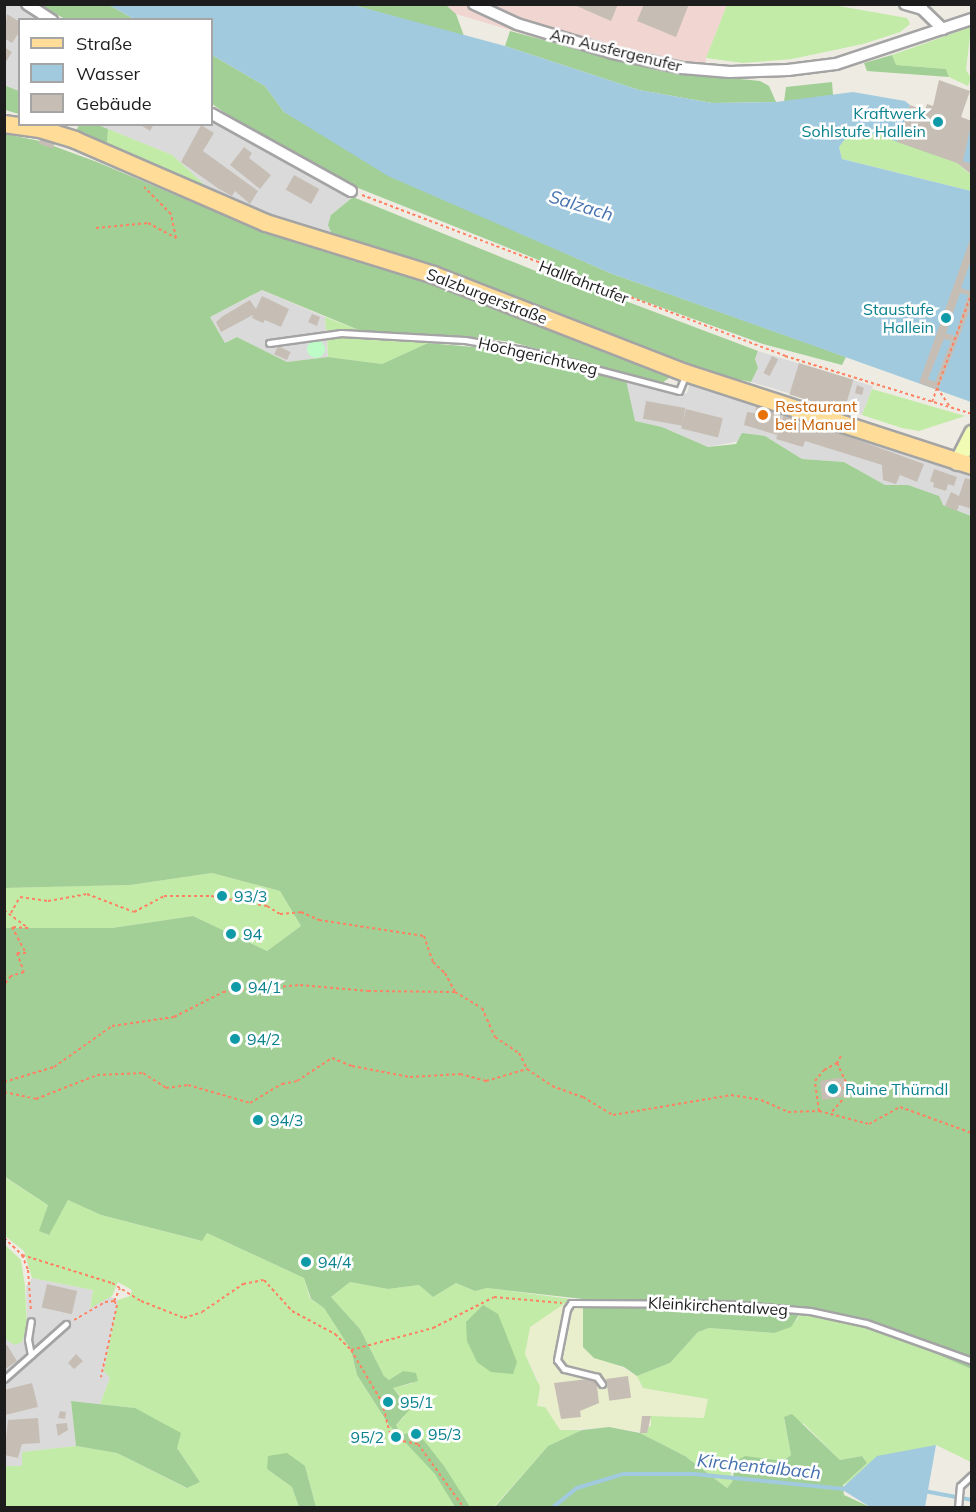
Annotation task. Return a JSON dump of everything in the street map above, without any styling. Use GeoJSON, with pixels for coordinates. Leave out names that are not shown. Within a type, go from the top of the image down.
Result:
{"type":"FeatureCollection","features":[{"type":"Feature","properties":{"kind":"main road","name":"Salzburgerstraße"},"geometry":{"type":"LineString","coordinates":[[18,126],[40,129],[75,140],[266,224],[434,275],[686,373],[964,464]]}},
{"type":"Feature","properties":{"kind":"main road"},"geometry":{"type":"LineString","coordinates":[[964,464],[972,433]]}},
{"type":"Feature","properties":{"kind":"street"},"geometry":{"type":"LineString","coordinates":[[27,4],[49,18]]}},
{"type":"Feature","properties":{"kind":"street","name":"Am Ausfergenufer"},"geometry":{"type":"LineString","coordinates":[[474,4],[517,24],[614,53],[682,68],[730,72],[788,70],[836,64],[972,20]]}},
{"type":"Feature","properties":{"kind":"street"},"geometry":{"type":"LineString","coordinates":[[906,4],[922,9],[943,29]]}},
{"type":"Feature","properties":{"kind":"street"},"geometry":{"type":"LineString","coordinates":[[213,115],[351,191]]}},
{"type":"Feature","properties":{"kind":"lane","name":"Hochgerichtweg"},"geometry":{"type":"LineString","coordinates":[[269,343],[334,333],[465,340],[523,350],[679,391],[686,373]]}},
{"type":"Feature","properties":{"kind":"lane"},"geometry":{"type":"LineString","coordinates":[[578,1302],[567,1309],[557,1360],[564,1369],[597,1377],[602,1384]]}},
{"type":"Feature","properties":{"kind":"lane","name":"Kleinkirchentalweg"},"geometry":{"type":"LineString","coordinates":[[578,1302],[729,1304],[810,1311],[866,1323],[972,1361]]}},
{"type":"Feature","properties":{"kind":"lane"},"geometry":{"type":"LineString","coordinates":[[31,1321],[28,1339],[31,1354]]}},
{"type":"Feature","properties":{"kind":"lane"},"geometry":{"type":"LineString","coordinates":[[4,1379],[66,1324]]}},
{"type":"Feature","properties":{"kind":"lane"},"geometry":{"type":"LineString","coordinates":[[957,1507],[960,1486],[972,1474]]}},
{"type":"Feature","properties":{"kind":"path"},"geometry":{"type":"LineString","coordinates":[[96,228],[148,223],[176,238],[171,214],[141,185]]}},
{"type":"Feature","properties":{"kind":"path","name":"Hallfahrtufer"},"geometry":{"type":"LineString","coordinates":[[351,191],[633,301],[785,356],[972,414]]}},
{"type":"Feature","properties":{"kind":"path"},"geometry":{"type":"LineString","coordinates":[[932,402],[972,292]]}},
{"type":"Feature","properties":{"kind":"path"},"geometry":{"type":"LineString","coordinates":[[937,387],[949,406]]}},
{"type":"Feature","properties":{"kind":"path"},"geometry":{"type":"LineString","coordinates":[[11,913],[20,897],[48,901],[87,894],[134,912],[164,896],[211,896],[267,906],[280,914],[301,912],[319,920],[424,936],[433,962],[445,973],[455,992]]}},
{"type":"Feature","properties":{"kind":"path"},"geometry":{"type":"LineString","coordinates":[[4,910],[28,928],[12,927],[26,953],[20,950],[16,953],[24,972],[11,976],[4,985]]}},
{"type":"Feature","properties":{"kind":"path"},"geometry":{"type":"LineString","coordinates":[[4,1082],[54,1067],[112,1026],[174,1017],[223,992],[300,986],[368,991],[455,992],[482,1008],[495,1037],[519,1053],[527,1069],[552,1086],[583,1097],[613,1115],[731,1095],[761,1100],[788,1112],[819,1111],[869,1124],[900,1107],[972,1133]]}},
{"type":"Feature","properties":{"kind":"path"},"geometry":{"type":"LineString","coordinates":[[819,1111],[815,1081],[824,1070],[837,1064],[841,1056]]}},
{"type":"Feature","properties":{"kind":"path"},"geometry":{"type":"LineString","coordinates":[[4,1092],[36,1099],[97,1075],[143,1073],[166,1088],[189,1085],[250,1103],[282,1084],[297,1081],[332,1058],[352,1066],[410,1077],[460,1074],[486,1081],[527,1069]]}},
{"type":"Feature","properties":{"kind":"path"},"geometry":{"type":"LineString","coordinates":[[837,1064],[849,1089]]}},
{"type":"Feature","properties":{"kind":"path"},"geometry":{"type":"LineString","coordinates":[[827,1089],[838,1085],[849,1089]]}},
{"type":"Feature","properties":{"kind":"path"},"geometry":{"type":"LineString","coordinates":[[830,1114],[849,1089]]}},
{"type":"Feature","properties":{"kind":"path"},"geometry":{"type":"LineString","coordinates":[[4,1238],[22,1255],[120,1288],[149,1305],[184,1318],[202,1312],[243,1284],[264,1280],[292,1311],[335,1334],[351,1350],[382,1402],[389,1431],[397,1440],[418,1444],[464,1508]]}},
{"type":"Feature","properties":{"kind":"path"},"geometry":{"type":"LineString","coordinates":[[22,1255],[31,1286],[31,1321]]}},
{"type":"Feature","properties":{"kind":"path"},"geometry":{"type":"LineString","coordinates":[[66,1324],[114,1301],[120,1288]]}},
{"type":"Feature","properties":{"kind":"path"},"geometry":{"type":"LineString","coordinates":[[351,1350],[433,1328],[486,1299],[504,1295],[578,1302]]}},
{"type":"Feature","properties":{"kind":"path"},"geometry":{"type":"LineString","coordinates":[[101,1377],[117,1305],[114,1301]]}},
{"type":"Feature","properties":{"kind":"shaded area"},"geometry":{"type":"Polygon","coordinates":[[[4,5],[19,5],[41,18],[18,18],[18,91],[5,85],[4,5]]]}},
{"type":"Feature","properties":{"kind":"shaded area"},"geometry":{"type":"Polygon","coordinates":[[[446,5],[727,5],[706,58],[705,77],[660,71],[557,44],[456,14],[446,5]]]}},
{"type":"Feature","properties":{"kind":"shaded area"},"geometry":{"type":"Polygon","coordinates":[[[213,121],[353,197],[331,215],[334,239],[258,212],[207,187],[172,155],[100,126],[213,126],[213,121]]]}},
{"type":"Feature","properties":{"kind":"shaded area"},"geometry":{"type":"Polygon","coordinates":[[[262,290],[325,317],[328,357],[287,362],[237,337],[225,343],[210,317],[262,290]]]}},
{"type":"Feature","properties":{"kind":"shaded area"},"geometry":{"type":"Polygon","coordinates":[[[758,351],[873,386],[862,415],[751,382],[758,368],[755,359],[758,351]]]}},
{"type":"Feature","properties":{"kind":"shaded area"},"geometry":{"type":"Polygon","coordinates":[[[626,380],[678,396],[687,393],[690,382],[971,476],[971,516],[943,505],[908,485],[885,485],[844,462],[802,459],[765,436],[708,447],[662,427],[634,421],[626,380]]]}},
{"type":"Feature","properties":{"kind":"shaded area"},"geometry":{"type":"Polygon","coordinates":[[[32,1278],[93,1290],[90,1307],[108,1296],[118,1300],[110,1378],[100,1404],[71,1401],[76,1446],[23,1452],[22,1466],[5,1466],[4,1339],[27,1326],[26,1286],[32,1278]]]}},
{"type":"Feature","properties":{"kind":"green space"},"geometry":{"type":"Polygon","coordinates":[[[40,5],[109,5],[132,18],[63,18],[40,5]]]}},
{"type":"Feature","properties":{"kind":"green space"},"geometry":{"type":"Polygon","coordinates":[[[353,5],[446,5],[456,14],[464,36],[353,5]]]}},
{"type":"Feature","properties":{"kind":"green space"},"geometry":{"type":"Polygon","coordinates":[[[727,5],[833,5],[907,18],[910,24],[900,32],[863,44],[792,59],[743,63],[706,58],[727,5]]]}},
{"type":"Feature","properties":{"kind":"green space"},"geometry":{"type":"Polygon","coordinates":[[[971,27],[966,70],[971,78],[968,86],[949,77],[946,69],[896,65],[892,55],[971,27]]]}},
{"type":"Feature","properties":{"kind":"green space"},"geometry":{"type":"Polygon","coordinates":[[[510,31],[660,71],[760,81],[769,86],[776,102],[712,103],[639,90],[505,46],[510,31]]]}},
{"type":"Feature","properties":{"kind":"green space"},"geometry":{"type":"Polygon","coordinates":[[[892,55],[896,65],[946,69],[949,77],[867,71],[864,63],[892,55]]]}},
{"type":"Feature","properties":{"kind":"green space"},"geometry":{"type":"Polygon","coordinates":[[[213,56],[265,86],[284,112],[486,218],[610,273],[846,357],[842,365],[763,344],[624,294],[348,184],[264,139],[213,105],[213,56]]]}},
{"type":"Feature","properties":{"kind":"green space"},"geometry":{"type":"Polygon","coordinates":[[[832,82],[833,95],[784,102],[786,87],[832,82]]]}},
{"type":"Feature","properties":{"kind":"green space"},"geometry":{"type":"Polygon","coordinates":[[[4,85],[18,91],[18,114],[5,110],[4,85]]]}},
{"type":"Feature","properties":{"kind":"green space"},"geometry":{"type":"Polygon","coordinates":[[[78,126],[100,126],[108,129],[107,144],[75,133],[78,126]]]}},
{"type":"Feature","properties":{"kind":"green space"},"geometry":{"type":"Polygon","coordinates":[[[108,129],[172,155],[207,187],[107,144],[108,129]]]}},
{"type":"Feature","properties":{"kind":"green space"},"geometry":{"type":"Polygon","coordinates":[[[5,134],[40,141],[97,162],[264,232],[412,274],[672,376],[662,383],[512,342],[464,336],[366,333],[262,290],[210,317],[225,343],[237,337],[287,362],[328,357],[382,364],[428,343],[517,351],[626,380],[635,421],[662,427],[708,447],[736,444],[742,433],[765,436],[802,459],[844,462],[885,485],[908,485],[939,496],[943,505],[971,516],[971,1369],[849,1316],[803,1309],[791,1327],[774,1333],[709,1328],[698,1332],[670,1363],[637,1376],[624,1367],[594,1358],[583,1347],[583,1299],[487,1288],[475,1291],[456,1283],[433,1297],[419,1285],[388,1289],[350,1282],[331,1297],[360,1329],[384,1376],[389,1380],[403,1371],[416,1373],[418,1381],[393,1388],[410,1409],[396,1425],[401,1434],[412,1433],[422,1438],[444,1466],[470,1507],[455,1507],[435,1474],[389,1425],[357,1375],[351,1350],[324,1308],[311,1299],[304,1278],[207,1233],[202,1241],[101,1215],[68,1200],[49,1235],[39,1231],[48,1205],[5,1177],[4,928],[112,928],[193,916],[267,951],[301,926],[280,891],[212,873],[130,885],[5,888],[5,134]]]}},
{"type":"Feature","properties":{"kind":"green space"},"geometry":{"type":"Polygon","coordinates":[[[849,134],[880,134],[957,163],[971,175],[971,191],[842,159],[839,147],[849,134]]]}},
{"type":"Feature","properties":{"kind":"green space"},"geometry":{"type":"Polygon","coordinates":[[[353,197],[543,274],[570,280],[758,351],[755,359],[758,368],[751,382],[722,376],[660,356],[444,268],[334,239],[328,225],[331,215],[353,197]]]}},
{"type":"Feature","properties":{"kind":"green space"},"geometry":{"type":"Polygon","coordinates":[[[325,317],[366,333],[326,330],[325,317]]]}},
{"type":"Feature","properties":{"kind":"green space"},"geometry":{"type":"Polygon","coordinates":[[[327,336],[428,343],[382,364],[328,357],[327,336]]]}},
{"type":"Feature","properties":{"kind":"green space"},"geometry":{"type":"Polygon","coordinates":[[[316,340],[324,345],[325,349],[320,357],[316,358],[308,353],[307,349],[312,341],[316,340]]]}},
{"type":"Feature","properties":{"kind":"green space"},"geometry":{"type":"Polygon","coordinates":[[[872,389],[965,416],[919,431],[902,428],[862,415],[872,389]]]}},
{"type":"Feature","properties":{"kind":"green space"},"geometry":{"type":"Polygon","coordinates":[[[212,873],[280,891],[301,926],[267,951],[193,916],[112,928],[5,928],[4,888],[130,885],[212,873]]]}},
{"type":"Feature","properties":{"kind":"green space"},"geometry":{"type":"Polygon","coordinates":[[[4,1177],[48,1205],[40,1231],[48,1235],[68,1200],[101,1215],[201,1241],[207,1233],[304,1278],[310,1299],[324,1308],[351,1350],[357,1375],[389,1425],[436,1474],[455,1507],[316,1507],[305,1466],[267,1469],[292,1487],[299,1507],[5,1507],[5,1466],[22,1466],[22,1452],[76,1446],[117,1453],[186,1488],[200,1482],[177,1448],[135,1408],[100,1404],[110,1378],[104,1371],[118,1300],[130,1296],[132,1290],[118,1282],[112,1296],[90,1308],[93,1290],[32,1278],[24,1251],[5,1236],[4,1177]]]}},
{"type":"Feature","properties":{"kind":"green space"},"geometry":{"type":"Polygon","coordinates":[[[4,1244],[21,1260],[25,1286],[27,1326],[22,1342],[15,1345],[5,1339],[4,1244]]]}},
{"type":"Feature","properties":{"kind":"green space"},"geometry":{"type":"Polygon","coordinates":[[[350,1282],[388,1289],[419,1285],[433,1297],[456,1283],[475,1291],[487,1288],[571,1299],[530,1327],[525,1354],[540,1387],[537,1406],[545,1407],[560,1430],[582,1430],[548,1446],[494,1507],[470,1507],[422,1439],[412,1433],[401,1434],[396,1425],[404,1417],[405,1401],[393,1388],[413,1383],[403,1371],[389,1380],[384,1376],[360,1329],[331,1297],[350,1282]]]}},
{"type":"Feature","properties":{"kind":"green space"},"geometry":{"type":"Polygon","coordinates":[[[571,1299],[583,1299],[613,1363],[637,1376],[641,1386],[708,1399],[704,1418],[652,1416],[647,1433],[609,1427],[560,1430],[554,1426],[545,1407],[537,1406],[538,1380],[525,1354],[526,1338],[530,1327],[541,1317],[571,1299]]]}},
{"type":"Feature","properties":{"kind":"green space"},"geometry":{"type":"Polygon","coordinates":[[[483,1305],[498,1314],[517,1362],[513,1374],[491,1372],[477,1362],[467,1341],[466,1322],[483,1305]]]}},
{"type":"Feature","properties":{"kind":"green space"},"geometry":{"type":"Polygon","coordinates":[[[803,1309],[849,1316],[971,1369],[971,1462],[936,1445],[843,1485],[867,1463],[862,1456],[840,1460],[804,1424],[784,1418],[791,1455],[783,1461],[745,1457],[731,1472],[732,1482],[727,1488],[685,1456],[640,1433],[646,1433],[647,1427],[651,1426],[651,1416],[704,1418],[708,1399],[643,1388],[637,1376],[670,1363],[698,1332],[709,1328],[774,1333],[797,1320],[803,1309]]]}},
{"type":"Feature","properties":{"kind":"green space"},"geometry":{"type":"Polygon","coordinates":[[[71,1401],[135,1408],[181,1433],[177,1448],[200,1482],[187,1488],[117,1453],[76,1446],[71,1401]]]}},
{"type":"Feature","properties":{"kind":"green space"},"geometry":{"type":"Polygon","coordinates":[[[792,1414],[840,1460],[862,1456],[867,1463],[843,1485],[844,1495],[870,1507],[494,1508],[548,1446],[582,1430],[609,1427],[640,1433],[685,1456],[727,1488],[732,1482],[736,1461],[745,1456],[783,1461],[791,1455],[784,1417],[792,1414]]]}},
{"type":"Feature","properties":{"kind":"green space"},"geometry":{"type":"Polygon","coordinates":[[[287,1453],[305,1466],[316,1507],[299,1507],[292,1487],[267,1469],[268,1456],[287,1453]]]}},
{"type":"Feature","properties":{"kind":"water","name":"Salzach"},"geometry":{"type":"Polygon","coordinates":[[[109,5],[353,5],[505,46],[639,90],[712,103],[776,102],[853,92],[905,101],[910,105],[897,142],[880,134],[849,134],[839,147],[842,159],[971,191],[971,402],[610,273],[388,176],[284,112],[265,86],[213,56],[213,18],[132,18],[109,5]]]}},
{"type":"Feature","properties":{"kind":"water"},"geometry":{"type":"Polygon","coordinates":[[[971,122],[971,169],[949,155],[971,122]]]}},
{"type":"Feature","properties":{"kind":"water"},"geometry":{"type":"Polygon","coordinates":[[[936,1445],[925,1507],[870,1507],[841,1489],[877,1456],[936,1445]]]}},
{"type":"Feature","properties":{"kind":"building"},"geometry":{"type":"Polygon","coordinates":[[[572,4],[618,4],[611,21],[572,4]]]}},
{"type":"Feature","properties":{"kind":"building"},"geometry":{"type":"Polygon","coordinates":[[[644,4],[689,4],[676,37],[637,21],[644,4]]]}},
{"type":"Feature","properties":{"kind":"building"},"geometry":{"type":"Polygon","coordinates":[[[7,14],[18,21],[18,34],[12,43],[4,38],[7,14]]]}},
{"type":"Feature","properties":{"kind":"building"},"geometry":{"type":"Polygon","coordinates":[[[4,47],[12,52],[4,65],[4,47]]]}},
{"type":"Feature","properties":{"kind":"building","name":"Kraftwerk Sohlstufe Hallein"},"geometry":{"type":"Polygon","coordinates":[[[939,80],[970,91],[961,117],[972,121],[963,161],[972,164],[972,175],[957,163],[897,142],[910,105],[925,111],[927,104],[933,106],[939,80]]]}},
{"type":"Feature","properties":{"kind":"building"},"geometry":{"type":"Polygon","coordinates":[[[142,126],[153,126],[150,131],[142,126]]]}},
{"type":"Feature","properties":{"kind":"building"},"geometry":{"type":"Polygon","coordinates":[[[200,126],[203,126],[214,133],[203,151],[258,191],[250,204],[235,191],[232,196],[219,189],[181,162],[200,126]]]}},
{"type":"Feature","properties":{"kind":"building"},"geometry":{"type":"Polygon","coordinates":[[[41,137],[55,142],[53,149],[39,144],[41,137]]]}},
{"type":"Feature","properties":{"kind":"building"},"geometry":{"type":"Polygon","coordinates":[[[244,147],[252,153],[249,158],[271,175],[260,189],[230,165],[244,147]]]}},
{"type":"Feature","properties":{"kind":"building"},"geometry":{"type":"Polygon","coordinates":[[[294,175],[319,189],[311,204],[286,190],[294,175]]]}},
{"type":"Feature","properties":{"kind":"building","name":"Staustufe Hallein"},"geometry":{"type":"Polygon","coordinates":[[[971,237],[972,257],[961,288],[969,291],[972,286],[972,304],[938,390],[919,383],[971,237]],[[960,293],[946,333],[955,336],[968,295],[960,293]],[[944,339],[928,379],[935,382],[951,341],[944,339]]]}},
{"type":"Feature","properties":{"kind":"building"},"geometry":{"type":"Polygon","coordinates":[[[262,296],[289,309],[281,327],[265,320],[263,323],[252,318],[253,315],[221,332],[216,322],[250,300],[256,309],[262,296]]]}},
{"type":"Feature","properties":{"kind":"building"},"geometry":{"type":"Polygon","coordinates":[[[312,314],[320,317],[317,326],[308,322],[312,314]]]}},
{"type":"Feature","properties":{"kind":"building"},"geometry":{"type":"Polygon","coordinates":[[[278,346],[291,352],[287,360],[274,354],[278,346]]]}},
{"type":"Feature","properties":{"kind":"building"},"geometry":{"type":"Polygon","coordinates":[[[772,356],[778,359],[770,376],[763,373],[772,356]]]}},
{"type":"Feature","properties":{"kind":"building"},"geometry":{"type":"Polygon","coordinates":[[[799,363],[854,380],[844,411],[789,395],[799,363]]]}},
{"type":"Feature","properties":{"kind":"building"},"geometry":{"type":"Polygon","coordinates":[[[857,385],[864,388],[862,395],[855,393],[857,385]]]}},
{"type":"Feature","properties":{"kind":"building"},"geometry":{"type":"Polygon","coordinates":[[[646,401],[685,408],[682,426],[643,419],[646,401]]]}},
{"type":"Feature","properties":{"kind":"building"},"geometry":{"type":"Polygon","coordinates":[[[757,402],[783,408],[777,435],[744,425],[747,412],[755,413],[757,402]]]}},
{"type":"Feature","properties":{"kind":"building"},"geometry":{"type":"Polygon","coordinates":[[[686,409],[723,418],[718,438],[681,428],[686,409]]]}},
{"type":"Feature","properties":{"kind":"building"},"geometry":{"type":"Polygon","coordinates":[[[784,413],[924,464],[917,482],[900,475],[896,484],[883,480],[882,465],[805,441],[803,447],[776,439],[784,413]]]}},
{"type":"Feature","properties":{"kind":"building"},"geometry":{"type":"Polygon","coordinates":[[[934,469],[957,477],[954,486],[948,484],[946,491],[933,487],[934,483],[930,481],[934,469]]]}},
{"type":"Feature","properties":{"kind":"building"},"geometry":{"type":"Polygon","coordinates":[[[965,478],[972,480],[972,509],[959,505],[957,511],[945,506],[951,492],[959,496],[965,478]]]}},
{"type":"Feature","properties":{"kind":"building","name":"Ruine Thürndl"},"geometry":{"type":"Polygon","coordinates":[[[845,1079],[843,1097],[822,1100],[820,1081],[845,1079]]]}},
{"type":"Feature","properties":{"kind":"building"},"geometry":{"type":"Polygon","coordinates":[[[47,1284],[77,1291],[72,1314],[42,1307],[47,1284]]]}},
{"type":"Feature","properties":{"kind":"building"},"geometry":{"type":"Polygon","coordinates":[[[7,1345],[17,1361],[4,1370],[4,1346],[7,1345]]]}},
{"type":"Feature","properties":{"kind":"building"},"geometry":{"type":"Polygon","coordinates":[[[76,1354],[83,1361],[74,1369],[68,1363],[76,1354]]]}},
{"type":"Feature","properties":{"kind":"building"},"geometry":{"type":"Polygon","coordinates":[[[628,1376],[631,1398],[609,1401],[606,1379],[628,1376]]]}},
{"type":"Feature","properties":{"kind":"building"},"geometry":{"type":"Polygon","coordinates":[[[596,1378],[599,1403],[580,1411],[581,1417],[561,1419],[554,1383],[596,1378]]]}},
{"type":"Feature","properties":{"kind":"building"},"geometry":{"type":"Polygon","coordinates":[[[32,1383],[38,1407],[5,1415],[4,1390],[32,1383]]]}},
{"type":"Feature","properties":{"kind":"building"},"geometry":{"type":"Polygon","coordinates":[[[60,1411],[66,1412],[65,1419],[58,1418],[60,1411]]]}},
{"type":"Feature","properties":{"kind":"building"},"geometry":{"type":"Polygon","coordinates":[[[642,1416],[651,1416],[647,1433],[640,1433],[642,1416]]]}},
{"type":"Feature","properties":{"kind":"building"},"geometry":{"type":"Polygon","coordinates":[[[38,1418],[40,1443],[22,1444],[18,1458],[4,1455],[8,1420],[38,1418]]]}},
{"type":"Feature","properties":{"kind":"building"},"geometry":{"type":"Polygon","coordinates":[[[67,1423],[68,1430],[58,1436],[56,1424],[67,1423]]]}},
{"type":"Feature","properties":{"kind":"waterway","name":"Kirchentalbach"},"geometry":{"type":"LineString","coordinates":[[552,1508],[577,1488],[623,1474],[694,1474],[844,1489]]}},
{"type":"Feature","properties":{"kind":"waterway","name":"Kirchentalbach"},"geometry":{"type":"LineString","coordinates":[[924,1491],[972,1500]]}},
{"type":"Feature","properties":{"kind":"place","name":"Kraftwerk Sohlstufe Hallein"},"geometry":{"type":"Point","coordinates":[938,122]}},
{"type":"Feature","properties":{"kind":"place","name":"Staustufe Hallein"},"geometry":{"type":"Point","coordinates":[946,318]}},
{"type":"Feature","properties":{"kind":"place","name":"Restaurant bei Manuel"},"geometry":{"type":"Point","coordinates":[763,415]}},
{"type":"Feature","properties":{"kind":"place","name":"93/3"},"geometry":{"type":"Point","coordinates":[222,896]}},
{"type":"Feature","properties":{"kind":"place","name":"94"},"geometry":{"type":"Point","coordinates":[231,934]}},
{"type":"Feature","properties":{"kind":"place","name":"94/1"},"geometry":{"type":"Point","coordinates":[236,987]}},
{"type":"Feature","properties":{"kind":"place","name":"94/2"},"geometry":{"type":"Point","coordinates":[235,1039]}},
{"type":"Feature","properties":{"kind":"place","name":"Ruine Thürndl"},"geometry":{"type":"Point","coordinates":[833,1089]}},
{"type":"Feature","properties":{"kind":"place","name":"94/3"},"geometry":{"type":"Point","coordinates":[258,1120]}},
{"type":"Feature","properties":{"kind":"place","name":"94/4"},"geometry":{"type":"Point","coordinates":[306,1262]}},
{"type":"Feature","properties":{"kind":"place","name":"95/1"},"geometry":{"type":"Point","coordinates":[388,1402]}},
{"type":"Feature","properties":{"kind":"place","name":"95/3"},"geometry":{"type":"Point","coordinates":[416,1434]}},
{"type":"Feature","properties":{"kind":"place","name":"95/2"},"geometry":{"type":"Point","coordinates":[396,1437]}}]}
